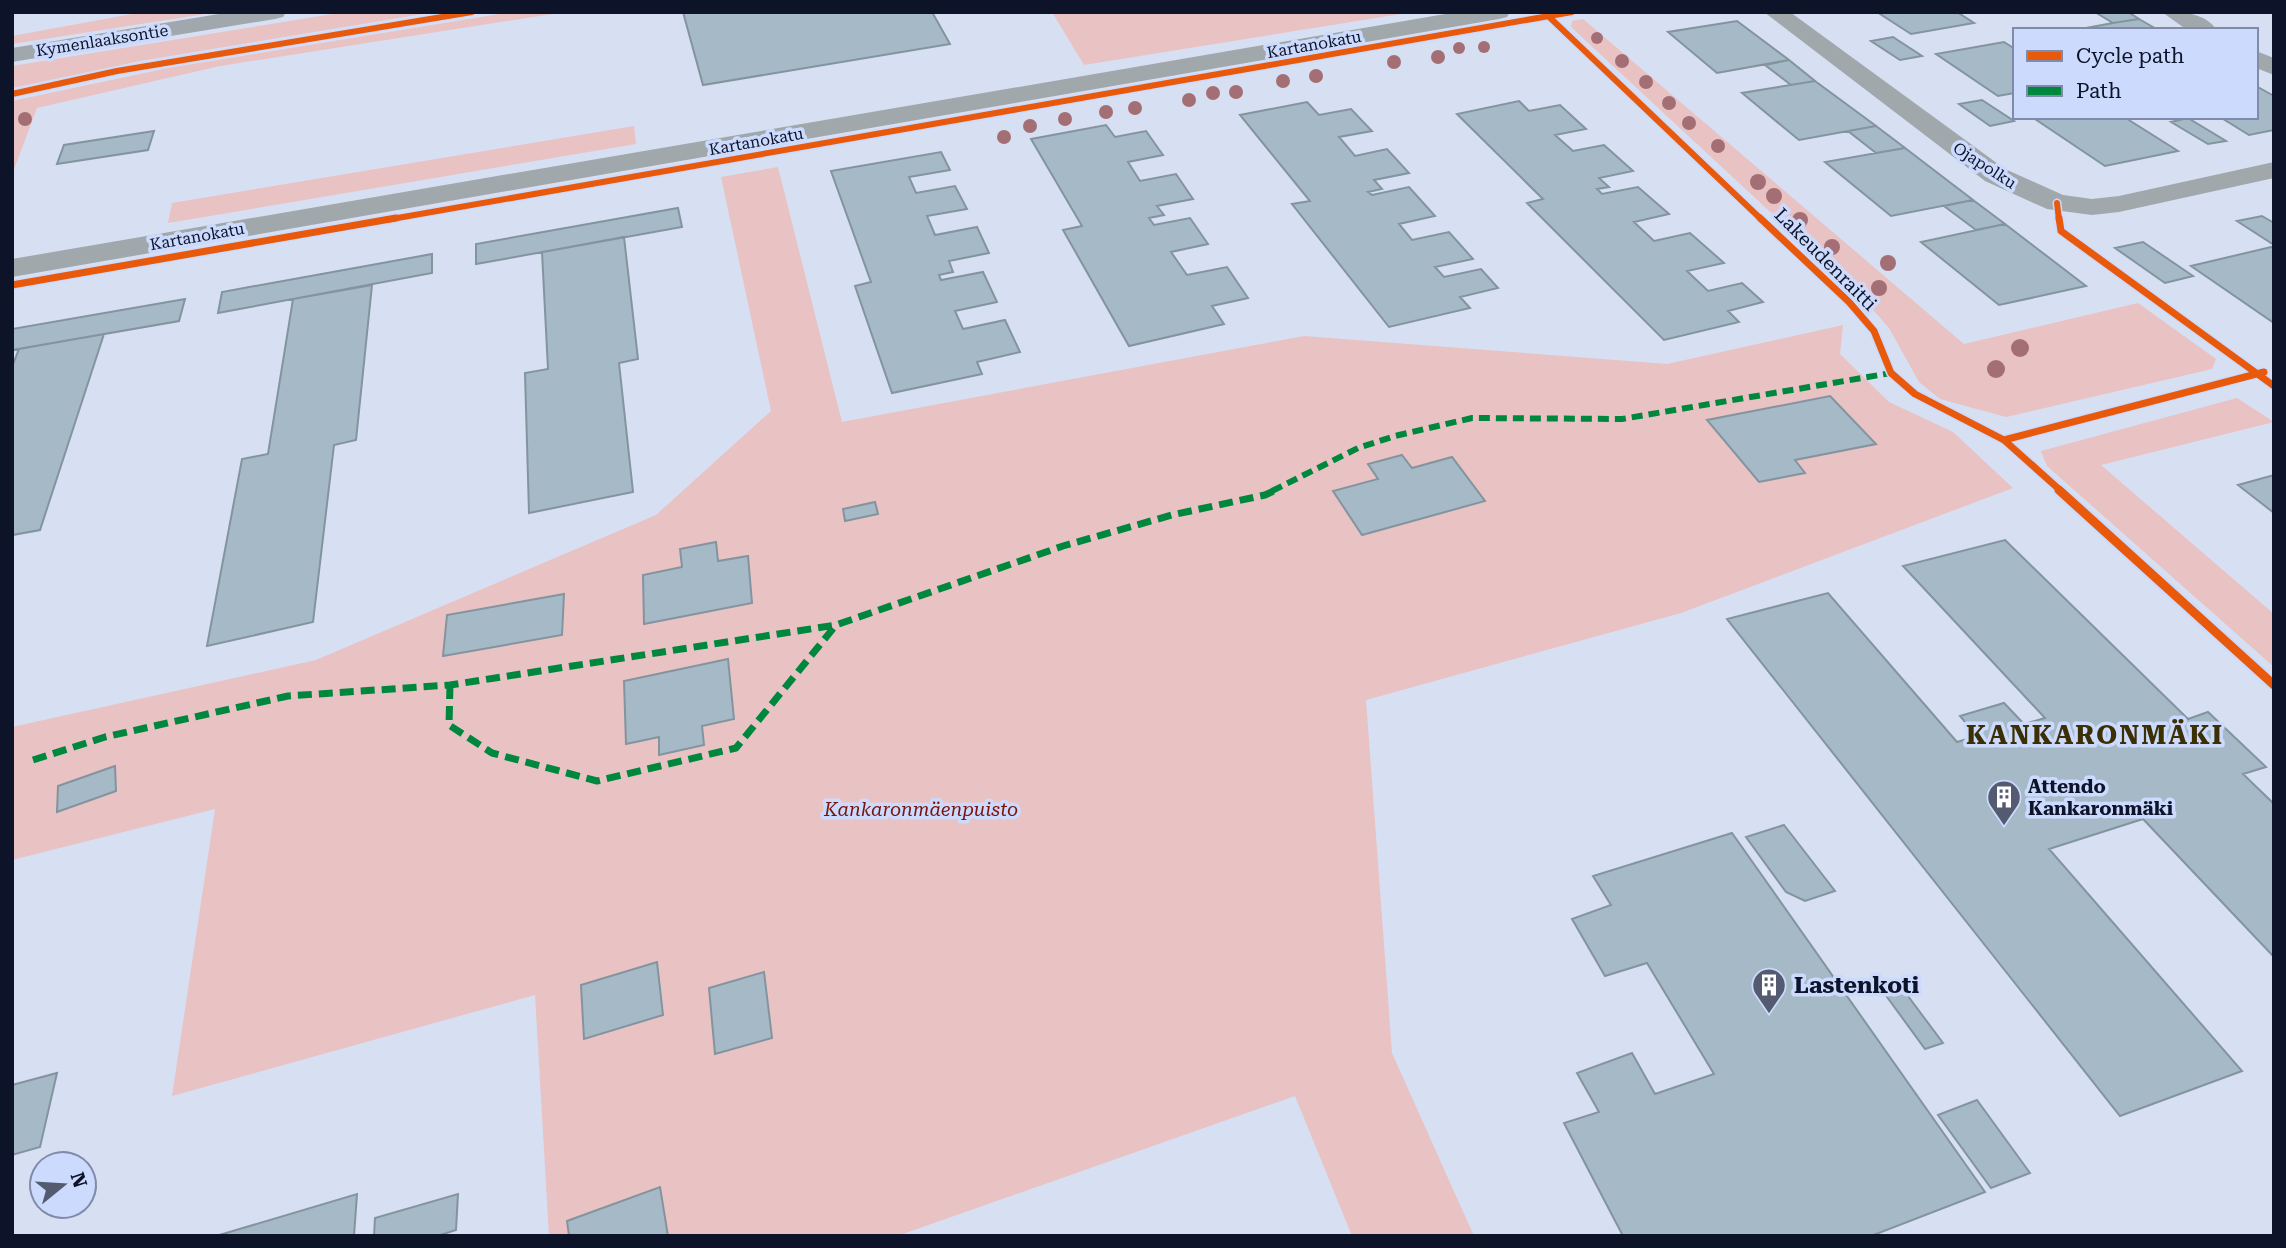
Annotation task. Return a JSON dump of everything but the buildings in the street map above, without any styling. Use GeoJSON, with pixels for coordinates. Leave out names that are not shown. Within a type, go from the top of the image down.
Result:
{"type":"FeatureCollection","features":[{"type":"Feature","properties":{"kind":"main road","name":"Kymenlaaksontie"},"geometry":{"type":"LineString","coordinates":[[12,55],[275,12]]}},
{"type":"Feature","properties":{"kind":"street","name":"Kartanokatu"},"geometry":{"type":"LineString","coordinates":[[12,268],[1499,12]]}},
{"type":"Feature","properties":{"kind":"street","name":"Ojapolku"},"geometry":{"type":"LineString","coordinates":[[1775,12],[1996,175],[2057,204],[2092,207],[2119,204],[2274,170]]}},
{"type":"Feature","properties":{"kind":"street"},"geometry":{"type":"LineString","coordinates":[[2173,12],[2201,28]]}},
{"type":"Feature","properties":{"kind":"street"},"geometry":{"type":"LineString","coordinates":[[2258,59],[2274,68]]}},
{"type":"Feature","properties":{"kind":"green space"},"geometry":{"type":"Polygon","coordinates":[[[143,12],[218,12],[12,44],[12,36],[143,12]]]}},
{"type":"Feature","properties":{"kind":"green space"},"geometry":{"type":"Polygon","coordinates":[[[345,12],[435,12],[140,61],[12,88],[12,66],[345,12]]]}},
{"type":"Feature","properties":{"kind":"green space"},"geometry":{"type":"Polygon","coordinates":[[[512,12],[565,12],[220,66],[37,108],[12,175],[12,101],[168,68],[512,12]]]}},
{"type":"Feature","properties":{"kind":"green space"},"geometry":{"type":"Polygon","coordinates":[[[1052,12],[1413,12],[1084,65],[1052,12]]]}},
{"type":"Feature","properties":{"kind":"green space"},"geometry":{"type":"Polygon","coordinates":[[[1583,19],[1964,344],[2138,303],[2216,359],[2212,369],[2006,417],[1940,399],[1919,382],[1889,328],[1862,297],[1571,27],[1572,21],[1583,19]]]}},
{"type":"Feature","properties":{"kind":"green space"},"geometry":{"type":"Polygon","coordinates":[[[634,126],[636,144],[168,223],[172,203],[634,126]]]}},
{"type":"Feature","properties":{"kind":"green space","name":"Kankaronmäenpuisto"},"geometry":{"type":"Polygon","coordinates":[[[778,167],[842,422],[1304,336],[1667,364],[1843,325],[1840,354],[1889,402],[1953,432],[2013,488],[1681,613],[1366,700],[1392,1053],[1474,1236],[1352,1236],[1295,1096],[897,1236],[549,1236],[535,995],[172,1096],[215,809],[12,860],[12,727],[316,660],[656,515],[771,411],[721,177],[778,167]]]}},
{"type":"Feature","properties":{"kind":"green space"},"geometry":{"type":"Polygon","coordinates":[[[2237,398],[2274,422],[2101,465],[2274,614],[2274,667],[2047,466],[2041,451],[2237,398]]]}},
{"type":"Feature","properties":{"kind":"marked path"},"geometry":{"type":"LineString","coordinates":[[33,760],[105,737],[288,696],[450,685],[836,625],[1063,546],[1172,515],[1265,495],[1358,448],[1395,436],[1472,418],[1622,419],[1891,373]]}},
{"type":"Feature","properties":{"kind":"marked path"},"geometry":{"type":"LineString","coordinates":[[450,685],[449,725],[492,753],[597,781],[736,748],[836,625]]}},
{"type":"Feature","properties":{"kind":"cycle path"},"geometry":{"type":"LineString","coordinates":[[12,94],[117,71],[472,12]]}},
{"type":"Feature","properties":{"kind":"cycle path","name":"Lakeudenraitti"},"geometry":{"type":"LineString","coordinates":[[1544,12],[1849,302],[1874,331],[1891,373],[1915,394],[2004,440],[2274,685]]}},
{"type":"Feature","properties":{"kind":"cycle path"},"geometry":{"type":"LineString","coordinates":[[12,285],[1572,12]]}},
{"type":"Feature","properties":{"kind":"cycle path"},"geometry":{"type":"LineString","coordinates":[[2057,203],[2061,231],[2274,386]]}},
{"type":"Feature","properties":{"kind":"cycle path"},"geometry":{"type":"LineString","coordinates":[[2004,440],[2264,372]]}},
{"type":"Feature","properties":{"kind":"place","name":"Attendo Kankaronmäki"},"geometry":{"type":"Point","coordinates":[2004,827]}},
{"type":"Feature","properties":{"kind":"place","name":"Lastenkoti"},"geometry":{"type":"Point","coordinates":[1769,1015]}},
{"type":"Feature","properties":{"kind":"district","name":"KANKARONMÄKI"},"geometry":{"type":"Point","coordinates":[2095,735]}}]}
